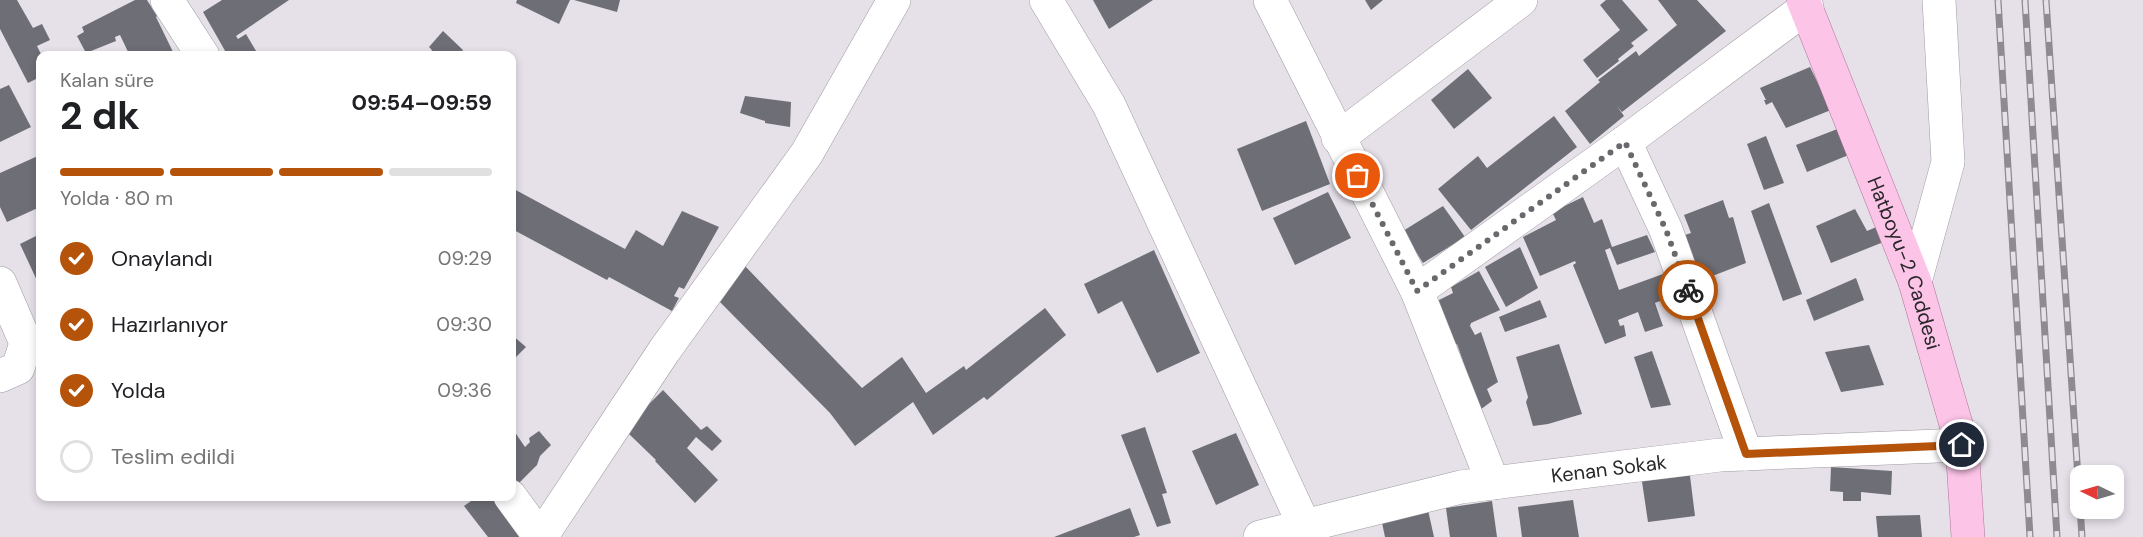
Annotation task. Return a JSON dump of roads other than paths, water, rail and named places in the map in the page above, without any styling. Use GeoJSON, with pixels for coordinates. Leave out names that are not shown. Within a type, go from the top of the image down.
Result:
{"type":"FeatureCollection","features":[{"type":"Feature","properties":{"kind":"main road","name":"Hatboyu-2 Caddesi"},"geometry":{"type":"LineString","coordinates":[[1805,3],[1915,282],[1962,445],[1968,537]]}},
{"type":"Feature","properties":{"kind":"street"},"geometry":{"type":"LineString","coordinates":[[167,0],[200,51]]}},
{"type":"Feature","properties":{"kind":"street"},"geometry":{"type":"LineString","coordinates":[[514,501],[541,537],[664,351],[807,153],[894,0]]}},
{"type":"Feature","properties":{"kind":"street"},"geometry":{"type":"LineString","coordinates":[[1046,0],[1109,105],[1304,525]]}},
{"type":"Feature","properties":{"kind":"street"},"geometry":{"type":"LineString","coordinates":[[1270,0],[1417,291],[1493,483]]}},
{"type":"Feature","properties":{"kind":"street"},"geometry":{"type":"LineString","coordinates":[[1338,138],[1521,0]]}},
{"type":"Feature","properties":{"kind":"street"},"geometry":{"type":"LineString","coordinates":[[1915,282],[1948,162],[1939,0]]}},
{"type":"Feature","properties":{"kind":"street"},"geometry":{"type":"LineString","coordinates":[[1417,291],[1625,142],[1805,3]]}},
{"type":"Feature","properties":{"kind":"street"},"geometry":{"type":"LineString","coordinates":[[1625,142],[1666,230],[1746,454]]}},
{"type":"Feature","properties":{"kind":"street"},"geometry":{"type":"LineString","coordinates":[[0,283],[26,344],[18,368],[0,376]]}},
{"type":"Feature","properties":{"kind":"street","name":"Kenan Sokak"},"geometry":{"type":"LineString","coordinates":[[1260,537],[1461,487],[1720,455],[1962,445]]}},
{"type":"Feature","properties":{"kind":"railway"},"geometry":{"type":"LineString","coordinates":[[1998,0],[2030,537]]}},
{"type":"Feature","properties":{"kind":"railway"},"geometry":{"type":"LineString","coordinates":[[2025,0],[2057,537]]}},
{"type":"Feature","properties":{"kind":"railway"},"geometry":{"type":"LineString","coordinates":[[2046,0],[2082,537]]}}]}
